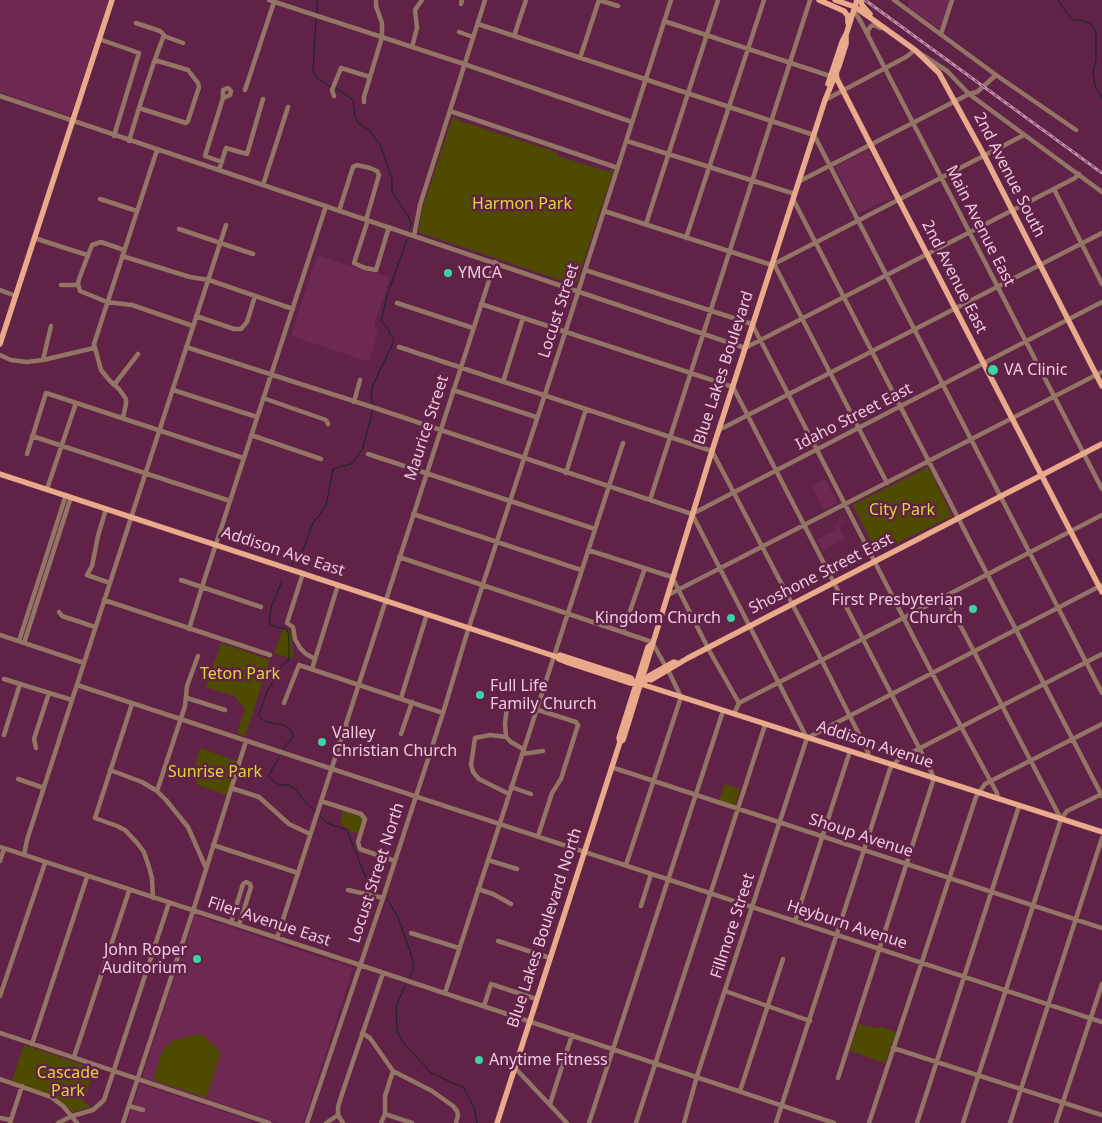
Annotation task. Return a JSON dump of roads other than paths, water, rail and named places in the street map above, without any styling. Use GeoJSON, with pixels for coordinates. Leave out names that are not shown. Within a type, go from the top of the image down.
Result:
{"type":"FeatureCollection","features":[{"type":"Feature","properties":{"kind":"main road"},"geometry":{"type":"LineString","coordinates":[[0,344],[112,0]]}},
{"type":"Feature","properties":{"kind":"main road"},"geometry":{"type":"LineString","coordinates":[[820,0],[854,9]]}},
{"type":"Feature","properties":{"kind":"main road"},"geometry":{"type":"LineString","coordinates":[[820,0],[844,11],[848,16],[847,32]]}},
{"type":"Feature","properties":{"kind":"main road"},"geometry":{"type":"LineString","coordinates":[[835,0],[854,9]]}},
{"type":"Feature","properties":{"kind":"main road"},"geometry":{"type":"LineString","coordinates":[[847,32],[854,9],[859,0],[870,14],[914,49]]}},
{"type":"Feature","properties":{"kind":"main road","name":"2nd Avenue South"},"geometry":{"type":"LineString","coordinates":[[854,9],[914,49],[939,73],[984,155],[1068,320],[1099,373],[1102,386]]}},
{"type":"Feature","properties":{"kind":"main road","name":"Blue Lakes Boulevard"},"geometry":{"type":"LineString","coordinates":[[637,683],[652,648],[666,596],[752,324],[825,100],[835,76],[842,42],[847,32]]}},
{"type":"Feature","properties":{"kind":"main road","name":"2nd Avenue East"},"geometry":{"type":"LineString","coordinates":[[835,76],[1101,588]]}},
{"type":"Feature","properties":{"kind":"main road","name":"Shoshone Street East"},"geometry":{"type":"LineString","coordinates":[[637,683],[648,679],[649,676],[667,668],[674,662],[677,663],[1102,444]]}},
{"type":"Feature","properties":{"kind":"main road","name":"Addison Ave East"},"geometry":{"type":"LineString","coordinates":[[0,474],[554,657],[560,655],[631,678],[637,683]]}},
{"type":"Feature","properties":{"kind":"main road","name":"Addison Avenue"},"geometry":{"type":"LineString","coordinates":[[637,683],[1102,832]]}},
{"type":"Feature","properties":{"kind":"main road","name":"Blue Lakes Boulevard North"},"geometry":{"type":"LineString","coordinates":[[497,1123],[611,767],[620,742],[623,740],[637,683]]}},
{"type":"Feature","properties":{"kind":"street"},"geometry":{"type":"LineString","coordinates":[[269,0],[632,122]]}},
{"type":"Feature","properties":{"kind":"street"},"geometry":{"type":"LineString","coordinates":[[364,102],[382,37],[382,23],[376,6],[376,0]]}},
{"type":"Feature","properties":{"kind":"street"},"geometry":{"type":"LineString","coordinates":[[412,47],[417,28],[415,10],[422,0]]}},
{"type":"Feature","properties":{"kind":"street"},"geometry":{"type":"LineString","coordinates":[[414,236],[420,205],[485,0]]}},
{"type":"Feature","properties":{"kind":"street"},"geometry":{"type":"LineString","coordinates":[[514,36],[526,0]]}},
{"type":"Feature","properties":{"kind":"street"},"geometry":{"type":"LineString","coordinates":[[580,58],[599,0],[618,6]]}},
{"type":"Feature","properties":{"kind":"street","name":"Locust Street"},"geometry":{"type":"LineString","coordinates":[[468,629],[618,168],[670,0]]}},
{"type":"Feature","properties":{"kind":"street"},"geometry":{"type":"LineString","coordinates":[[646,224],[718,0]]}},
{"type":"Feature","properties":{"kind":"street"},"geometry":{"type":"LineString","coordinates":[[686,238],[764,0]]}},
{"type":"Feature","properties":{"kind":"street"},"geometry":{"type":"LineString","coordinates":[[650,500],[810,0]]}},
{"type":"Feature","properties":{"kind":"street"},"geometry":{"type":"LineString","coordinates":[[894,0],[996,75],[1076,130]]}},
{"type":"Feature","properties":{"kind":"street"},"geometry":{"type":"LineString","coordinates":[[902,6],[904,0]]}},
{"type":"Feature","properties":{"kind":"street"},"geometry":{"type":"LineString","coordinates":[[941,34],[952,0]]}},
{"type":"Feature","properties":{"kind":"street"},"geometry":{"type":"LineString","coordinates":[[245,90],[274,2]]}},
{"type":"Feature","properties":{"kind":"street","name":"Main Avenue East"},"geometry":{"type":"LineString","coordinates":[[854,9],[1102,488]]}},
{"type":"Feature","properties":{"kind":"street"},"geometry":{"type":"LineString","coordinates":[[664,21],[835,76]]}},
{"type":"Feature","properties":{"kind":"street"},"geometry":{"type":"LineString","coordinates":[[136,22],[160,31],[164,36],[183,43]]}},
{"type":"Feature","properties":{"kind":"street"},"geometry":{"type":"LineString","coordinates":[[478,24],[814,134],[1102,692]]}},
{"type":"Feature","properties":{"kind":"street"},"geometry":{"type":"LineString","coordinates":[[869,39],[868,30],[874,25],[907,45]]}},
{"type":"Feature","properties":{"kind":"street"},"geometry":{"type":"LineString","coordinates":[[459,32],[473,37]]}},
{"type":"Feature","properties":{"kind":"street"},"geometry":{"type":"LineString","coordinates":[[129,141],[164,36]]}},
{"type":"Feature","properties":{"kind":"street"},"geometry":{"type":"LineString","coordinates":[[99,39],[139,53],[114,136]]}},
{"type":"Feature","properties":{"kind":"street"},"geometry":{"type":"LineString","coordinates":[[825,100],[906,57],[914,49],[947,71],[978,101],[1102,192]]}},
{"type":"Feature","properties":{"kind":"street"},"geometry":{"type":"LineString","coordinates":[[139,108],[186,123],[199,88],[195,78],[188,70],[158,61],[154,62]]}},
{"type":"Feature","properties":{"kind":"street"},"geometry":{"type":"LineString","coordinates":[[334,96],[332,90],[341,68],[370,77]]}},
{"type":"Feature","properties":{"kind":"street"},"geometry":{"type":"LineString","coordinates":[[798,182],[969,94],[977,92],[996,75]]}},
{"type":"Feature","properties":{"kind":"street"},"geometry":{"type":"LineString","coordinates":[[977,92],[978,101]]}},
{"type":"Feature","properties":{"kind":"street"},"geometry":{"type":"LineString","coordinates":[[0,96],[745,348],[970,233],[1075,178],[1079,174]]}},
{"type":"Feature","properties":{"kind":"street"},"geometry":{"type":"LineString","coordinates":[[222,162],[205,156],[223,98]]}},
{"type":"Feature","properties":{"kind":"street"},"geometry":{"type":"LineString","coordinates":[[219,170],[226,148],[247,154],[263,99]]}},
{"type":"Feature","properties":{"kind":"street"},"geometry":{"type":"LineString","coordinates":[[263,185],[288,107]]}},
{"type":"Feature","properties":{"kind":"street"},"geometry":{"type":"LineString","coordinates":[[450,111],[618,168]]}},
{"type":"Feature","properties":{"kind":"street"},"geometry":{"type":"LineString","coordinates":[[772,265],[1024,135]]}},
{"type":"Feature","properties":{"kind":"street"},"geometry":{"type":"LineString","coordinates":[[626,141],[794,196],[816,243],[1102,795],[1067,811],[1061,819],[963,1123]]}},
{"type":"Feature","properties":{"kind":"street"},"geometry":{"type":"LineString","coordinates":[[122,418],[126,410],[126,399],[120,389],[101,370],[94,348],[97,332],[157,150]]}},
{"type":"Feature","properties":{"kind":"street"},"geometry":{"type":"LineString","coordinates":[[339,210],[353,167],[357,165],[370,168],[377,171],[379,175],[354,263],[376,270],[390,227]]}},
{"type":"Feature","properties":{"kind":"street"},"geometry":{"type":"LineString","coordinates":[[1054,189],[1102,284]]}},
{"type":"Feature","properties":{"kind":"street"},"geometry":{"type":"LineString","coordinates":[[100,198],[137,211]]}},
{"type":"Feature","properties":{"kind":"street"},"geometry":{"type":"LineString","coordinates":[[189,629],[326,206]]}},
{"type":"Feature","properties":{"kind":"street"},"geometry":{"type":"LineString","coordinates":[[604,211],[775,266],[887,483]]}},
{"type":"Feature","properties":{"kind":"street"},"geometry":{"type":"LineString","coordinates":[[24,855],[27,840],[95,627],[226,225]]}},
{"type":"Feature","properties":{"kind":"street"},"geometry":{"type":"LineString","coordinates":[[179,229],[253,254]]}},
{"type":"Feature","properties":{"kind":"street"},"geometry":{"type":"LineString","coordinates":[[719,430],[1102,233]]}},
{"type":"Feature","properties":{"kind":"street"},"geometry":{"type":"LineString","coordinates":[[34,238],[87,255]]}},
{"type":"Feature","properties":{"kind":"street"},"geometry":{"type":"LineString","coordinates":[[124,250],[100,242],[92,245],[78,285],[80,291],[107,302],[132,305],[193,326]]}},
{"type":"Feature","properties":{"kind":"street"},"geometry":{"type":"LineString","coordinates":[[122,256],[190,277],[209,280],[293,308]]}},
{"type":"Feature","properties":{"kind":"street","name":"Maurice Street"},"geometry":{"type":"LineString","coordinates":[[278,938],[495,262]]}},
{"type":"Feature","properties":{"kind":"street"},"geometry":{"type":"LineString","coordinates":[[585,270],[752,324],[998,799]]}},
{"type":"Feature","properties":{"kind":"street"},"geometry":{"type":"LineString","coordinates":[[61,285],[78,285]]}},
{"type":"Feature","properties":{"kind":"street"},"geometry":{"type":"LineString","coordinates":[[0,290],[16,296]]}},
{"type":"Feature","properties":{"kind":"street"},"geometry":{"type":"LineString","coordinates":[[196,316],[234,329],[241,328],[247,322],[255,296]]}},
{"type":"Feature","properties":{"kind":"street","name":"Idaho Street East"},"geometry":{"type":"LineString","coordinates":[[692,514],[1102,302]]}},
{"type":"Feature","properties":{"kind":"street"},"geometry":{"type":"LineString","coordinates":[[397,303],[473,328]]}},
{"type":"Feature","properties":{"kind":"street"},"geometry":{"type":"LineString","coordinates":[[481,304],[733,388],[934,778],[838,1078]]}},
{"type":"Feature","properties":{"kind":"street"},"geometry":{"type":"LineString","coordinates":[[503,382],[523,318]]}},
{"type":"Feature","properties":{"kind":"street"},"geometry":{"type":"LineString","coordinates":[[43,360],[51,326]]}},
{"type":"Feature","properties":{"kind":"street"},"geometry":{"type":"LineString","coordinates":[[186,347],[692,514],[807,738],[1058,608],[1101,588]]}},
{"type":"Feature","properties":{"kind":"street"},"geometry":{"type":"LineString","coordinates":[[399,347],[712,451],[822,660],[868,752],[869,758]]}},
{"type":"Feature","properties":{"kind":"street"},"geometry":{"type":"LineString","coordinates":[[0,355],[19,362],[43,360],[94,348]]}},
{"type":"Feature","properties":{"kind":"street"},"geometry":{"type":"LineString","coordinates":[[114,385],[138,354]]}},
{"type":"Feature","properties":{"kind":"street"},"geometry":{"type":"LineString","coordinates":[[666,596],[1099,373]]}},
{"type":"Feature","properties":{"kind":"street"},"geometry":{"type":"LineString","coordinates":[[354,402],[360,380]]}},
{"type":"Feature","properties":{"kind":"street"},"geometry":{"type":"LineString","coordinates":[[173,390],[257,417]]}},
{"type":"Feature","properties":{"kind":"street"},"geometry":{"type":"LineString","coordinates":[[453,390],[536,417]]}},
{"type":"Feature","properties":{"kind":"street"},"geometry":{"type":"LineString","coordinates":[[27,454],[46,393],[244,458]]}},
{"type":"Feature","properties":{"kind":"street"},"geometry":{"type":"LineString","coordinates":[[264,398],[326,420],[328,424]]}},
{"type":"Feature","properties":{"kind":"street"},"geometry":{"type":"LineString","coordinates":[[47,489],[76,403]]}},
{"type":"Feature","properties":{"kind":"street"},"geometry":{"type":"LineString","coordinates":[[566,473],[586,409]]}},
{"type":"Feature","properties":{"kind":"street"},"geometry":{"type":"LineString","coordinates":[[251,435],[321,459]]}},
{"type":"Feature","properties":{"kind":"street"},"geometry":{"type":"LineString","coordinates":[[32,436],[230,501]]}},
{"type":"Feature","properties":{"kind":"street"},"geometry":{"type":"LineString","coordinates":[[445,993],[523,752],[535,709],[554,657],[623,443]]}},
{"type":"Feature","properties":{"kind":"street"},"geometry":{"type":"LineString","coordinates":[[368,454],[595,529]]}},
{"type":"Feature","properties":{"kind":"street"},"geometry":{"type":"LineString","coordinates":[[21,642],[69,496]]}},
{"type":"Feature","properties":{"kind":"street"},"geometry":{"type":"LineString","coordinates":[[106,508],[92,566],[87,575],[110,583]]}},
{"type":"Feature","properties":{"kind":"street"},"geometry":{"type":"LineString","coordinates":[[413,514],[581,570]]}},
{"type":"Feature","properties":{"kind":"street"},"geometry":{"type":"LineString","coordinates":[[734,714],[739,703],[1102,515]]}},
{"type":"Feature","properties":{"kind":"street"},"geometry":{"type":"LineString","coordinates":[[588,550],[672,578],[739,703]]}},
{"type":"Feature","properties":{"kind":"street"},"geometry":{"type":"LineString","coordinates":[[399,557],[623,631],[652,643],[681,697],[626,865]]}},
{"type":"Feature","properties":{"kind":"street"},"geometry":{"type":"LineString","coordinates":[[623,631],[645,568]]}},
{"type":"Feature","properties":{"kind":"street"},"geometry":{"type":"LineString","coordinates":[[303,573],[287,623],[293,627],[295,639],[300,648],[315,659]]}},
{"type":"Feature","properties":{"kind":"street"},"geometry":{"type":"LineString","coordinates":[[181,580],[261,606]]}},
{"type":"Feature","properties":{"kind":"street"},"geometry":{"type":"LineString","coordinates":[[312,669],[338,585]]}},
{"type":"Feature","properties":{"kind":"street"},"geometry":{"type":"LineString","coordinates":[[945,596],[1061,819]]}},
{"type":"Feature","properties":{"kind":"street"},"geometry":{"type":"LineString","coordinates":[[104,600],[270,655]]}},
{"type":"Feature","properties":{"kind":"street"},"geometry":{"type":"LineString","coordinates":[[59,612],[62,616],[95,627]]}},
{"type":"Feature","properties":{"kind":"street"},"geometry":{"type":"LineString","coordinates":[[401,698],[427,614]]}},
{"type":"Feature","properties":{"kind":"street","name":"Locust Street North"},"geometry":{"type":"LineString","coordinates":[[307,1123],[416,797],[468,629]]}},
{"type":"Feature","properties":{"kind":"street"},"geometry":{"type":"LineString","coordinates":[[0,635],[84,663]]}},
{"type":"Feature","properties":{"kind":"street"},"geometry":{"type":"LineString","coordinates":[[776,1123],[893,765],[899,759],[1102,654]]}},
{"type":"Feature","properties":{"kind":"street"},"geometry":{"type":"LineString","coordinates":[[157,791],[198,656]]}},
{"type":"Feature","properties":{"kind":"street"},"geometry":{"type":"LineString","coordinates":[[284,703],[299,665],[443,713]]}},
{"type":"Feature","properties":{"kind":"street"},"geometry":{"type":"LineString","coordinates":[[4,679],[72,700]]}},
{"type":"Feature","properties":{"kind":"street"},"geometry":{"type":"LineString","coordinates":[[4,734],[20,684]]}},
{"type":"Feature","properties":{"kind":"street","name":"Heyburn Avenue"},"geometry":{"type":"LineString","coordinates":[[77,685],[1102,1022]]}},
{"type":"Feature","properties":{"kind":"street"},"geometry":{"type":"LineString","coordinates":[[36,748],[34,739],[49,693]]}},
{"type":"Feature","properties":{"kind":"street"},"geometry":{"type":"LineString","coordinates":[[186,698],[225,710]]}},
{"type":"Feature","properties":{"kind":"street"},"geometry":{"type":"LineString","coordinates":[[401,734],[412,702]]}},
{"type":"Feature","properties":{"kind":"street"},"geometry":{"type":"LineString","coordinates":[[132,704],[95,818],[125,830],[144,852],[150,867],[153,898]]}},
{"type":"Feature","properties":{"kind":"street"},"geometry":{"type":"LineString","coordinates":[[507,708],[504,723],[506,737],[523,752],[543,751]]}},
{"type":"Feature","properties":{"kind":"street"},"geometry":{"type":"LineString","coordinates":[[535,709],[576,722],[578,725],[538,836]]}},
{"type":"Feature","properties":{"kind":"street"},"geometry":{"type":"LineString","coordinates":[[589,1123],[723,711]]}},
{"type":"Feature","properties":{"kind":"street"},"geometry":{"type":"LineString","coordinates":[[636,1123],[765,724]]}},
{"type":"Feature","properties":{"kind":"street"},"geometry":{"type":"LineString","coordinates":[[869,1123],[978,793],[990,781],[1102,724]]}},
{"type":"Feature","properties":{"kind":"street"},"geometry":{"type":"LineString","coordinates":[[345,727],[372,736]]}},
{"type":"Feature","properties":{"kind":"street"},"geometry":{"type":"LineString","coordinates":[[506,737],[484,736],[475,738],[471,765],[475,775],[509,794]]}},
{"type":"Feature","properties":{"kind":"street","name":"Fillmore Street"},"geometry":{"type":"LineString","coordinates":[[684,1123],[697,1076],[807,738]]}},
{"type":"Feature","properties":{"kind":"street"},"geometry":{"type":"LineString","coordinates":[[123,1123],[193,911],[246,741]]}},
{"type":"Feature","properties":{"kind":"street"},"geometry":{"type":"LineString","coordinates":[[795,921],[850,752]]}},
{"type":"Feature","properties":{"kind":"street","name":"Shoup Avenue"},"geometry":{"type":"LineString","coordinates":[[611,767],[1102,928]]}},
{"type":"Feature","properties":{"kind":"street"},"geometry":{"type":"LineString","coordinates":[[110,770],[132,777],[157,791],[183,820],[206,869]]}},
{"type":"Feature","properties":{"kind":"street"},"geometry":{"type":"LineString","coordinates":[[18,779],[44,788]]}},
{"type":"Feature","properties":{"kind":"street"},"geometry":{"type":"LineString","coordinates":[[511,787],[531,794]]}},
{"type":"Feature","properties":{"kind":"street"},"geometry":{"type":"LineString","coordinates":[[231,788],[259,797],[289,824],[310,834]]}},
{"type":"Feature","properties":{"kind":"street"},"geometry":{"type":"LineString","coordinates":[[321,801],[361,814],[365,819],[358,842],[360,849],[395,861]]}},
{"type":"Feature","properties":{"kind":"street"},"geometry":{"type":"LineString","coordinates":[[917,1123],[1020,806]]}},
{"type":"Feature","properties":{"kind":"street"},"geometry":{"type":"LineString","coordinates":[[1010,1123],[1102,838]]}},
{"type":"Feature","properties":{"kind":"street"},"geometry":{"type":"LineString","coordinates":[[213,845],[298,873]]}},
{"type":"Feature","properties":{"kind":"street"},"geometry":{"type":"LineString","coordinates":[[0,861],[2,848]]}},
{"type":"Feature","properties":{"kind":"street","name":"Filer Avenue East"},"geometry":{"type":"LineString","coordinates":[[2,848],[129,891],[360,964],[697,1076],[782,1105],[822,1121],[834,1123]]}},
{"type":"Feature","properties":{"kind":"street"},"geometry":{"type":"LineString","coordinates":[[488,860],[516,869]]}},
{"type":"Feature","properties":{"kind":"street"},"geometry":{"type":"LineString","coordinates":[[0,996],[45,863]]}},
{"type":"Feature","properties":{"kind":"street"},"geometry":{"type":"LineString","coordinates":[[641,906],[651,874]]}},
{"type":"Feature","properties":{"kind":"street"},"geometry":{"type":"LineString","coordinates":[[32,1044],[88,877]]}},
{"type":"Feature","properties":{"kind":"street"},"geometry":{"type":"LineString","coordinates":[[231,922],[243,884],[246,882],[251,887],[239,925]]}},
{"type":"Feature","properties":{"kind":"street"},"geometry":{"type":"LineString","coordinates":[[478,889],[493,894],[511,904]]}},
{"type":"Feature","properties":{"kind":"street"},"geometry":{"type":"LineString","coordinates":[[348,890],[383,898]]}},
{"type":"Feature","properties":{"kind":"street"},"geometry":{"type":"LineString","coordinates":[[74,1058],[129,891]]}},
{"type":"Feature","properties":{"kind":"street"},"geometry":{"type":"LineString","coordinates":[[58,1123],[72,1116],[93,1110],[101,1104],[107,1095],[169,903]]}},
{"type":"Feature","properties":{"kind":"street"},"geometry":{"type":"LineString","coordinates":[[411,933],[459,948]]}},
{"type":"Feature","properties":{"kind":"street"},"geometry":{"type":"LineString","coordinates":[[498,941],[550,958]]}},
{"type":"Feature","properties":{"kind":"street"},"geometry":{"type":"LineString","coordinates":[[740,1091],[783,959]]}},
{"type":"Feature","properties":{"kind":"street"},"geometry":{"type":"LineString","coordinates":[[343,1123],[338,1115],[338,1107],[383,973]]}},
{"type":"Feature","properties":{"kind":"street"},"geometry":{"type":"LineString","coordinates":[[484,1006],[491,984],[536,999]]}},
{"type":"Feature","properties":{"kind":"street"},"geometry":{"type":"LineString","coordinates":[[1056,1123],[1102,984]]}},
{"type":"Feature","properties":{"kind":"street"},"geometry":{"type":"LineString","coordinates":[[725,991],[810,1021]]}},
{"type":"Feature","properties":{"kind":"street"},"geometry":{"type":"LineString","coordinates":[[0,1033],[269,1123]]}},
{"type":"Feature","properties":{"kind":"street"},"geometry":{"type":"LineString","coordinates":[[362,1033],[370,1038],[393,1071],[448,1101],[458,1112],[456,1123]]}},
{"type":"Feature","properties":{"kind":"street"},"geometry":{"type":"LineString","coordinates":[[550,1104],[572,1035]]}},
{"type":"Feature","properties":{"kind":"street"},"geometry":{"type":"LineString","coordinates":[[893,1048],[1102,1115]]}},
{"type":"Feature","properties":{"kind":"street"},"geometry":{"type":"LineString","coordinates":[[514,1068],[567,1123]]}},
{"type":"Feature","properties":{"kind":"street"},"geometry":{"type":"LineString","coordinates":[[381,1123],[385,1114],[385,1096],[393,1071]]}},
{"type":"Feature","properties":{"kind":"street"},"geometry":{"type":"LineString","coordinates":[[0,1079],[51,1097],[63,1106],[77,1123]]}},
{"type":"Feature","properties":{"kind":"street"},"geometry":{"type":"LineString","coordinates":[[0,1118],[10,1121],[22,1086]]}},
{"type":"Feature","properties":{"kind":"street"},"geometry":{"type":"LineString","coordinates":[[129,1106],[143,1110]]}},
{"type":"Feature","properties":{"kind":"street"},"geometry":{"type":"LineString","coordinates":[[385,1114],[412,1123]]}},
{"type":"Feature","properties":{"kind":"street"},"geometry":{"type":"LineString","coordinates":[[326,1123],[338,1115]]}},
{"type":"Feature","properties":{"kind":"waterway"},"geometry":{"type":"LineString","coordinates":[[317,0],[317,13]]}},
{"type":"Feature","properties":{"kind":"waterway"},"geometry":{"type":"LineString","coordinates":[[1058,0],[1068,15],[1074,20],[1083,20],[1092,25],[1096,32],[1096,60],[1093,71],[1095,86],[1102,98]]}},
{"type":"Feature","properties":{"kind":"waterway"},"geometry":{"type":"LineString","coordinates":[[316,20],[313,71],[317,78],[331,87]]}},
{"type":"Feature","properties":{"kind":"waterway"},"geometry":{"type":"LineString","coordinates":[[336,88],[353,100],[358,123],[369,130],[381,146],[392,179],[392,192],[408,216],[411,224],[409,229]]}},
{"type":"Feature","properties":{"kind":"waterway"},"geometry":{"type":"LineString","coordinates":[[373,404],[371,394],[373,385],[394,341],[387,327],[381,321],[387,296],[407,239]]}},
{"type":"Feature","properties":{"kind":"waterway"},"geometry":{"type":"LineString","coordinates":[[292,565],[302,552],[313,523],[326,506],[333,469],[351,464],[362,450],[373,410]]}},
{"type":"Feature","properties":{"kind":"waterway"},"geometry":{"type":"LineString","coordinates":[[282,581],[272,605],[269,619],[270,624],[286,629],[289,634],[289,660],[282,665],[267,692],[259,714],[260,718],[266,722],[284,725],[290,729],[293,734],[292,738],[283,749]]}},
{"type":"Feature","properties":{"kind":"waterway"},"geometry":{"type":"LineString","coordinates":[[280,756],[269,776],[280,785],[288,785],[294,788],[315,811]]}},
{"type":"Feature","properties":{"kind":"waterway"},"geometry":{"type":"LineString","coordinates":[[320,815],[327,823],[347,830],[365,876],[381,893]]}},
{"type":"Feature","properties":{"kind":"waterway"},"geometry":{"type":"LineString","coordinates":[[387,899],[398,917],[411,954],[413,971],[410,977]]}},
{"type":"Feature","properties":{"kind":"waterway"},"geometry":{"type":"LineString","coordinates":[[405,986],[396,1007],[397,1030],[402,1041],[431,1073],[464,1088],[474,1108],[477,1123]]}},
{"type":"Feature","properties":{"kind":"railway"},"geometry":{"type":"LineString","coordinates":[[865,0],[1102,173]]}},
{"type":"Feature","properties":{"kind":"place","name":"YMCA"},"geometry":{"type":"Point","coordinates":[448,273]}},
{"type":"Feature","properties":{"kind":"place","name":"VA Clinic"},"geometry":{"type":"Point","coordinates":[993,370]}},
{"type":"Feature","properties":{"kind":"place","name":"First Presbyterian Church"},"geometry":{"type":"Point","coordinates":[973,609]}},
{"type":"Feature","properties":{"kind":"place","name":"Kingdom Church"},"geometry":{"type":"Point","coordinates":[731,618]}},
{"type":"Feature","properties":{"kind":"place","name":"Full Life Family Church"},"geometry":{"type":"Point","coordinates":[480,695]}},
{"type":"Feature","properties":{"kind":"place","name":"Valley Christian Church"},"geometry":{"type":"Point","coordinates":[322,742]}},
{"type":"Feature","properties":{"kind":"place","name":"John Roper Auditorium"},"geometry":{"type":"Point","coordinates":[197,959]}},
{"type":"Feature","properties":{"kind":"place","name":"Anytime Fitness"},"geometry":{"type":"Point","coordinates":[479,1060]}},
{"type":"Feature","properties":{"kind":"park label","name":"Harmon Park"},"geometry":{"type":"Point","coordinates":[522,204]}},
{"type":"Feature","properties":{"kind":"park label","name":"City Park"},"geometry":{"type":"Point","coordinates":[902,510]}},
{"type":"Feature","properties":{"kind":"park label","name":"Teton Park"},"geometry":{"type":"Point","coordinates":[240,674]}},
{"type":"Feature","properties":{"kind":"park label","name":"Sunrise Park"},"geometry":{"type":"Point","coordinates":[215,772]}},
{"type":"Feature","properties":{"kind":"park label","name":"Cascade Park"},"geometry":{"type":"Point","coordinates":[68,1082]}}]}
